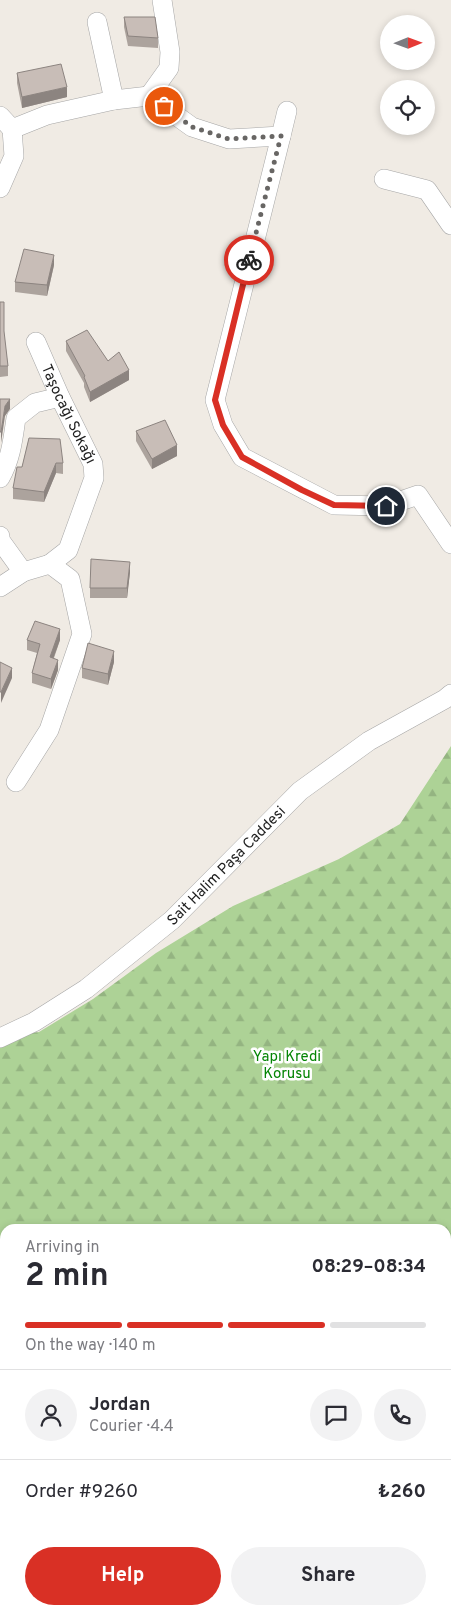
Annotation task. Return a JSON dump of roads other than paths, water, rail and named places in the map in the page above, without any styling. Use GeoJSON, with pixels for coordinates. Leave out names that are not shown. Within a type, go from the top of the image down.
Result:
{"type":"FeatureCollection","features":[{"type":"Feature","properties":{"kind":"street"},"geometry":{"type":"LineString","coordinates":[[149,96],[169,68],[170,52],[162,0]]}},
{"type":"Feature","properties":{"kind":"street"},"geometry":{"type":"LineString","coordinates":[[97,22],[114,100]]}},
{"type":"Feature","properties":{"kind":"street"},"geometry":{"type":"LineString","coordinates":[[0,188],[14,156],[6,122],[114,100],[149,96],[192,127],[229,139],[281,136]]}},
{"type":"Feature","properties":{"kind":"street"},"geometry":{"type":"LineString","coordinates":[[287,111],[215,400],[223,425],[242,457],[334,505],[386,506],[418,495],[451,544]]}},
{"type":"Feature","properties":{"kind":"street"},"geometry":{"type":"LineString","coordinates":[[384,179],[427,190],[451,225]]}},
{"type":"Feature","properties":{"kind":"street","name":"Taşocağı Sokağı"},"geometry":{"type":"LineString","coordinates":[[36,342],[60,397],[93,464],[94,478],[68,550],[50,564]]}},
{"type":"Feature","properties":{"kind":"street"},"geometry":{"type":"LineString","coordinates":[[0,478],[11,451],[16,418],[35,403],[60,397]]}},
{"type":"Feature","properties":{"kind":"street"},"geometry":{"type":"LineString","coordinates":[[0,536],[0,540],[23,572]]}},
{"type":"Feature","properties":{"kind":"street"},"geometry":{"type":"LineString","coordinates":[[0,587],[23,572],[50,564],[70,579],[82,634],[49,730],[16,782]]}},
{"type":"Feature","properties":{"kind":"street","name":"Sait Halim Paşa Caddesi"},"geometry":{"type":"LineString","coordinates":[[0,1038],[34,1022],[86,989],[172,920],[300,791],[369,741],[451,694]]}},
{"type":"Feature","properties":{"kind":"park label","name":"Yapı Kredi Korusu"},"geometry":{"type":"Point","coordinates":[287,1064]}}]}
